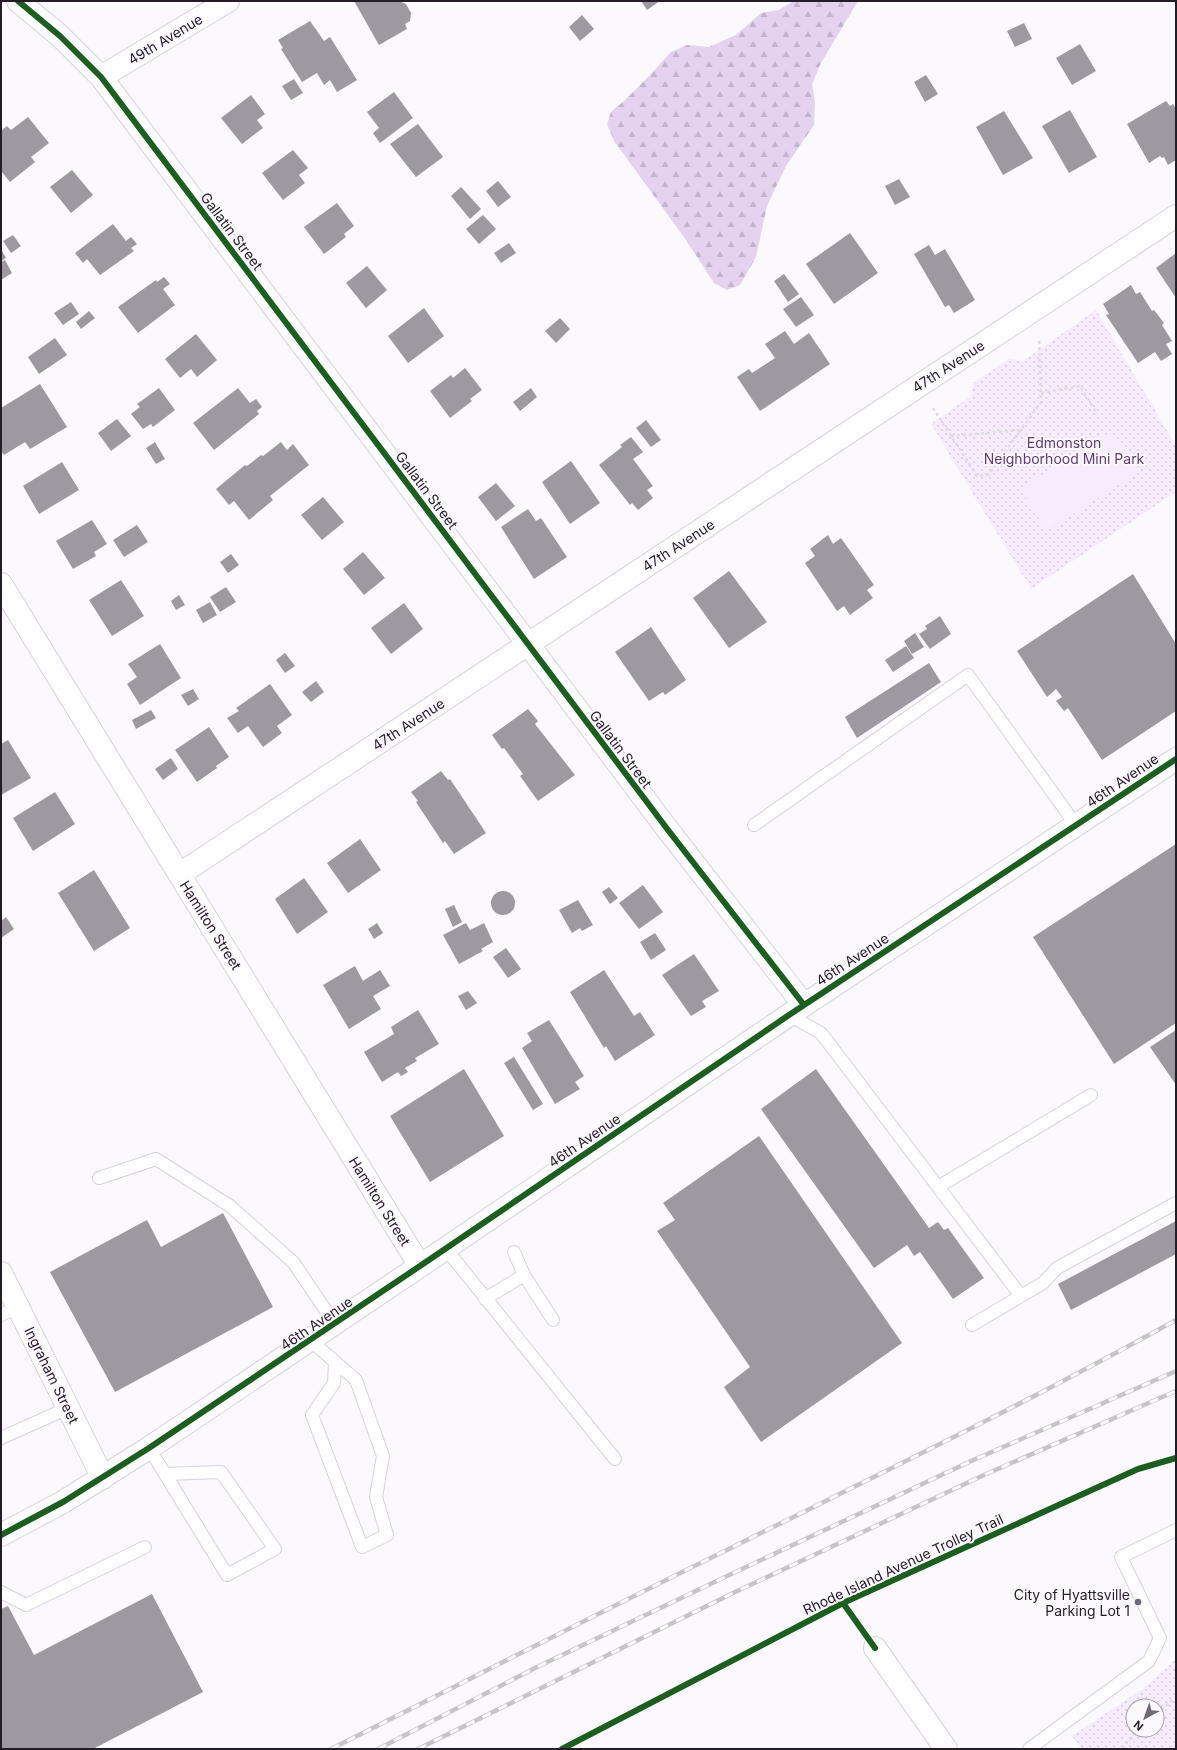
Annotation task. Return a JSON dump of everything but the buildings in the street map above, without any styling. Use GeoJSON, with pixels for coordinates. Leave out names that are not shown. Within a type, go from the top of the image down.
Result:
{"type":"FeatureCollection","features":[{"type":"Feature","properties":{"kind":"street","name":"Gallatin Street"},"geometry":{"type":"LineString","coordinates":[[18,1],[60,36],[101,77],[668,830],[797,1010]]}},
{"type":"Feature","properties":{"kind":"street","name":"49th Avenue"},"geometry":{"type":"LineString","coordinates":[[101,77],[228,1]]}},
{"type":"Feature","properties":{"kind":"street","name":"47th Avenue"},"geometry":{"type":"LineString","coordinates":[[180,874],[1176,216]]}},
{"type":"Feature","properties":{"kind":"street","name":"Hamilton Street"},"geometry":{"type":"LineString","coordinates":[[1,584],[420,1266]]}},
{"type":"Feature","properties":{"kind":"street","name":"46th Avenue"},"geometry":{"type":"LineString","coordinates":[[1,1536],[63,1502],[149,1448],[446,1249],[797,1010],[1176,759]]}},
{"type":"Feature","properties":{"kind":"street","name":"Ingraham Street"},"geometry":{"type":"LineString","coordinates":[[1,1273],[10,1311],[68,1408],[103,1478]]}},
{"type":"Feature","properties":{"kind":"street"},"geometry":{"type":"LineString","coordinates":[[875,1648],[946,1749]]}},
{"type":"Feature","properties":{"kind":"lane"},"geometry":{"type":"LineString","coordinates":[[754,825],[968,675],[1076,825]]}},
{"type":"Feature","properties":{"kind":"lane"},"geometry":{"type":"LineString","coordinates":[[797,1010],[821,1033],[1021,1296]]}},
{"type":"Feature","properties":{"kind":"lane"},"geometry":{"type":"LineString","coordinates":[[938,1187],[1091,1095]]}},
{"type":"Feature","properties":{"kind":"lane"},"geometry":{"type":"LineString","coordinates":[[99,1178],[156,1159],[230,1206],[293,1262],[335,1324]]}},
{"type":"Feature","properties":{"kind":"lane"},"geometry":{"type":"LineString","coordinates":[[972,1325],[1043,1283],[1057,1268],[1176,1203]]}},
{"type":"Feature","properties":{"kind":"lane"},"geometry":{"type":"LineString","coordinates":[[446,1249],[615,1458]]}},
{"type":"Feature","properties":{"kind":"lane"},"geometry":{"type":"LineString","coordinates":[[514,1252],[524,1275],[553,1320]]}},
{"type":"Feature","properties":{"kind":"lane"},"geometry":{"type":"LineString","coordinates":[[486,1299],[524,1275]]}},
{"type":"Feature","properties":{"kind":"lane"},"geometry":{"type":"LineString","coordinates":[[311,1340],[356,1380],[383,1456],[376,1497],[386,1535],[362,1547],[312,1415],[334,1383],[335,1362]]}},
{"type":"Feature","properties":{"kind":"lane"},"geometry":{"type":"LineString","coordinates":[[1,1438],[68,1408]]}},
{"type":"Feature","properties":{"kind":"lane"},"geometry":{"type":"LineString","coordinates":[[149,1448],[227,1575],[275,1549],[221,1472],[165,1474]]}},
{"type":"Feature","properties":{"kind":"lane"},"geometry":{"type":"LineString","coordinates":[[1029,1749],[1149,1661],[1160,1638],[1121,1557],[1176,1530]]}},
{"type":"Feature","properties":{"kind":"lane"},"geometry":{"type":"LineString","coordinates":[[1,1592],[26,1605],[145,1547]]}},
{"type":"Feature","properties":{"kind":"path"},"geometry":{"type":"LineString","coordinates":[[919,386],[977,476],[989,474],[1041,402],[1039,338],[1024,316]]}},
{"type":"Feature","properties":{"kind":"path"},"geometry":{"type":"LineString","coordinates":[[1041,393],[1080,386],[1097,414]]}},
{"type":"Feature","properties":{"kind":"path"},"geometry":{"type":"LineString","coordinates":[[951,436],[1020,430]]}},
{"type":"Feature","properties":{"kind":"path"},"geometry":{"type":"LineString","coordinates":[[1165,1707],[1176,1697]]}},
{"type":"Feature","properties":{"kind":"path"},"geometry":{"type":"LineString","coordinates":[[1124,1749],[1125,1744],[1131,1738]]}},
{"type":"Feature","properties":{"kind":"green space"},"geometry":{"type":"Polygon","coordinates":[[[793,1],[858,1],[821,63],[812,84],[815,102],[814,125],[786,166],[767,206],[756,257],[740,285],[727,290],[714,283],[684,237],[614,141],[607,124],[611,112],[648,77],[671,52],[687,45],[709,47],[736,35],[761,13],[779,10],[793,1]]]}},
{"type":"Feature","properties":{"kind":"green space","name":"Edmonston Neighborhood Mini Park"},"geometry":{"type":"Polygon","coordinates":[[[1096,310],[1176,446],[1176,492],[1031,589],[931,424],[971,396],[973,383],[1009,359],[1023,361],[1096,310]]]}},
{"type":"Feature","properties":{"kind":"green space"},"geometry":{"type":"Polygon","coordinates":[[[1111,431],[1138,472],[1047,531],[1020,489],[1111,431]]]}},
{"type":"Feature","properties":{"kind":"green space"},"geometry":{"type":"Polygon","coordinates":[[[1176,1659],[1176,1749],[1082,1749],[1072,1736],[1125,1701],[1125,1738],[1165,1738],[1165,1698],[1129,1698],[1144,1688],[1176,1659]]]}},
{"type":"Feature","properties":{"kind":"railway"},"geometry":{"type":"LineString","coordinates":[[331,1749],[628,1599],[953,1438],[1176,1320]]}},
{"type":"Feature","properties":{"kind":"railway"},"geometry":{"type":"LineString","coordinates":[[378,1749],[537,1667],[725,1577],[969,1462],[1176,1371]]}},
{"type":"Feature","properties":{"kind":"railway"},"geometry":{"type":"LineString","coordinates":[[418,1749],[731,1594],[984,1475],[1176,1391]]}},
{"type":"Feature","properties":{"kind":"cycle path"},"geometry":{"type":"LineString","coordinates":[[18,1],[60,36],[101,77],[668,830],[804,1005]]}},
{"type":"Feature","properties":{"kind":"cycle path"},"geometry":{"type":"LineString","coordinates":[[1,1535],[63,1502],[149,1448],[789,1015],[1176,759]]}},
{"type":"Feature","properties":{"kind":"cycle path","name":"Rhode Island Avenue Trolley Trail"},"geometry":{"type":"LineString","coordinates":[[562,1749],[843,1603],[1138,1469],[1176,1458]]}},
{"type":"Feature","properties":{"kind":"cycle path","name":"Rhode Island Avenue Trolley Trail"},"geometry":{"type":"LineString","coordinates":[[843,1603],[875,1648]]}},
{"type":"Feature","properties":{"kind":"place","name":"City of Hyattsville Parking Lot 1"},"geometry":{"type":"Point","coordinates":[1138,1602]}}]}
